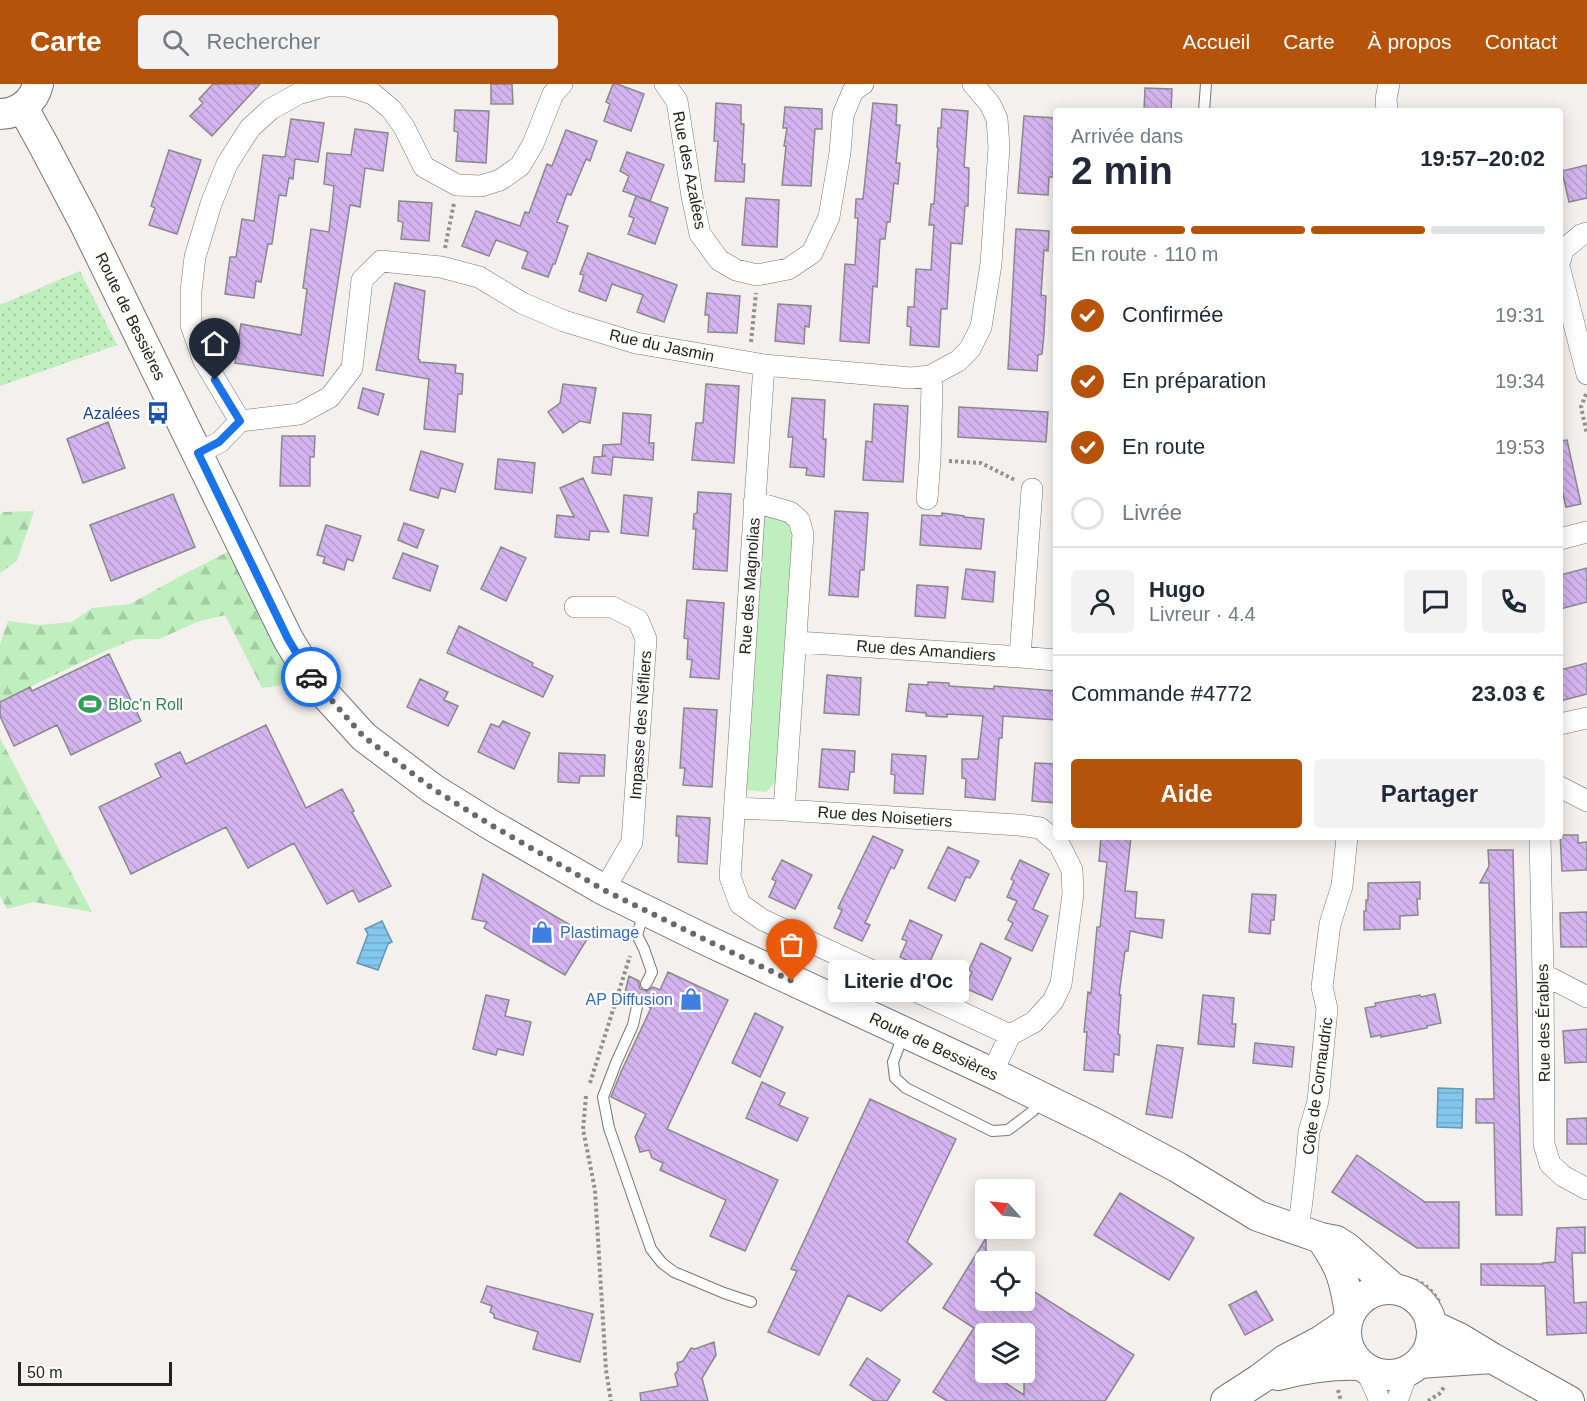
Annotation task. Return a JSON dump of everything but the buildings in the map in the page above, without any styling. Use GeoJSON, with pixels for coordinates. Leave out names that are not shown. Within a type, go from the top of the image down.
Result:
{"type":"FeatureCollection","features":[{"type":"Feature","properties":{"kind":"main road","name":"Route de Bessières"},"geometry":{"type":"LineString","coordinates":[[20,102],[84,222],[288,639],[314,682],[364,737],[433,789],[604,890],[641,923],[708,941],[992,1073],[1177,1167],[1258,1216],[1336,1241],[1394,1289]]}},
{"type":"Feature","properties":{"kind":"main road"},"geometry":{"type":"LineString","coordinates":[[1309,1234],[1334,1257],[1344,1281],[1348,1346],[1363,1368]]}},
{"type":"Feature","properties":{"kind":"main road"},"geometry":{"type":"LineString","coordinates":[[1226,1401],[1285,1360],[1321,1341],[1348,1319],[1357,1303],[1372,1292],[1394,1289],[1406,1293],[1420,1302],[1429,1317],[1430,1345],[1426,1354],[1414,1367]]}},
{"type":"Feature","properties":{"kind":"main road"},"geometry":{"type":"LineString","coordinates":[[1431,1325],[1460,1338],[1569,1401]]}},
{"type":"Feature","properties":{"kind":"main road"},"geometry":{"type":"LineString","coordinates":[[1260,1379],[1330,1365],[1363,1368],[1381,1375],[1392,1376],[1414,1367],[1492,1358]]}},
{"type":"Feature","properties":{"kind":"street"},"geometry":{"type":"LineString","coordinates":[[198,453],[219,442],[240,421],[203,359],[191,325],[191,291],[195,257],[211,204],[227,164],[250,128],[271,109],[298,94],[327,86],[347,86],[373,94],[391,109],[404,127],[424,167],[457,185],[482,186],[500,180],[520,166],[533,144],[553,94],[562,84]]}},
{"type":"Feature","properties":{"kind":"street","name":"Rue des Azalées"},"geometry":{"type":"LineString","coordinates":[[664,84],[677,101],[700,234],[719,260],[736,270],[758,274],[788,269],[812,253],[830,217],[840,153],[843,115],[853,91],[863,84]]}},
{"type":"Feature","properties":{"kind":"street","name":"Rue du Jasmin"},"geometry":{"type":"LineString","coordinates":[[240,421],[299,414],[330,397],[352,368],[362,280],[381,261],[441,267],[479,277],[522,303],[564,321],[636,343],[756,364],[911,378],[930,376],[958,361],[970,349],[981,327],[991,264],[999,147],[997,119],[990,104],[973,84]]}},
{"type":"Feature","properties":{"kind":"street"},"geometry":{"type":"LineString","coordinates":[[1387,108],[1389,84]]}},
{"type":"Feature","properties":{"kind":"street"},"geometry":{"type":"LineString","coordinates":[[1563,250],[1581,235],[1587,233]]}},
{"type":"Feature","properties":{"kind":"street"},"geometry":{"type":"LineString","coordinates":[[1563,282],[1587,374]]}},
{"type":"Feature","properties":{"kind":"street","name":"Rue des Magnolias"},"geometry":{"type":"LineString","coordinates":[[756,364],[754,502],[730,877],[740,904],[763,920],[1010,1035]]}},
{"type":"Feature","properties":{"kind":"street"},"geometry":{"type":"LineString","coordinates":[[927,499],[932,387],[930,376]]}},
{"type":"Feature","properties":{"kind":"street"},"geometry":{"type":"LineString","coordinates":[[1020,657],[1032,489]]}},
{"type":"Feature","properties":{"kind":"street"},"geometry":{"type":"LineString","coordinates":[[735,808],[784,810],[803,534],[799,520],[790,512],[754,502]]}},
{"type":"Feature","properties":{"kind":"street"},"geometry":{"type":"LineString","coordinates":[[1563,538],[1587,532]]}},
{"type":"Feature","properties":{"kind":"street","name":"Impasse des Néfliers"},"geometry":{"type":"LineString","coordinates":[[575,607],[612,607],[638,620],[646,639],[632,842],[604,890]]}},
{"type":"Feature","properties":{"kind":"street","name":"Rue des Amandiers"},"geometry":{"type":"LineString","coordinates":[[796,642],[1053,660]]}},
{"type":"Feature","properties":{"kind":"street"},"geometry":{"type":"LineString","coordinates":[[1563,723],[1587,718]]}},
{"type":"Feature","properties":{"kind":"street"},"geometry":{"type":"LineString","coordinates":[[1563,789],[1587,801]]}},
{"type":"Feature","properties":{"kind":"street","name":"Rue des Noisetiers"},"geometry":{"type":"LineString","coordinates":[[784,810],[1019,825],[1040,828],[1053,839]]}},
{"type":"Feature","properties":{"kind":"street","name":"Rue des Noisetiers"},"geometry":{"type":"LineString","coordinates":[[1010,1035],[1034,1022],[1053,1001],[1061,984],[1073,894],[1072,870],[1059,844],[1054,840]]}},
{"type":"Feature","properties":{"kind":"street","name":"Côte de Cornaudric"},"geometry":{"type":"LineString","coordinates":[[1309,1234],[1301,1209],[1309,1132],[1318,1101],[1328,1010],[1322,987],[1330,924],[1342,886],[1347,840]]}},
{"type":"Feature","properties":{"kind":"street","name":"Rue des Érables"},"geometry":{"type":"LineString","coordinates":[[1540,840],[1544,1144],[1550,1164],[1563,1176],[1587,1189]]}},
{"type":"Feature","properties":{"kind":"street"},"geometry":{"type":"LineString","coordinates":[[1543,974],[1587,998]]}},
{"type":"Feature","properties":{"kind":"street"},"geometry":{"type":"LineString","coordinates":[[992,1073],[1010,1035]]}},
{"type":"Feature","properties":{"kind":"street"},"geometry":{"type":"LineString","coordinates":[[1396,1401],[1414,1367]]}},
{"type":"Feature","properties":{"kind":"street"},"geometry":{"type":"LineString","coordinates":[[1363,1368],[1380,1401]]}},
{"type":"Feature","properties":{"kind":"lane"},"geometry":{"type":"LineString","coordinates":[[1204,108],[1206,84]]}},
{"type":"Feature","properties":{"kind":"lane"},"geometry":{"type":"LineString","coordinates":[[641,923],[644,949],[652,972],[646,984]]}},
{"type":"Feature","properties":{"kind":"lane"},"geometry":{"type":"LineString","coordinates":[[639,1002],[633,1025],[603,1098],[609,1128],[651,1249],[674,1272],[751,1302]]}},
{"type":"Feature","properties":{"kind":"lane"},"geometry":{"type":"LineString","coordinates":[[904,1033],[893,1062],[895,1078],[906,1088],[992,1131],[1008,1130],[1033,1111],[1041,1097]]}},
{"type":"Feature","properties":{"kind":"path"},"geometry":{"type":"LineString","coordinates":[[441,267],[457,185]]}},
{"type":"Feature","properties":{"kind":"path"},"geometry":{"type":"LineString","coordinates":[[756,364],[758,274]]}},
{"type":"Feature","properties":{"kind":"path"},"geometry":{"type":"LineString","coordinates":[[1587,391],[1581,407],[1587,434]]}},
{"type":"Feature","properties":{"kind":"path"},"geometry":{"type":"LineString","coordinates":[[930,460],[981,463],[1032,489]]}},
{"type":"Feature","properties":{"kind":"path"},"geometry":{"type":"LineString","coordinates":[[611,1401],[606,1370],[595,1190],[583,1129],[586,1093],[641,923]]}},
{"type":"Feature","properties":{"kind":"green space"},"geometry":{"type":"Polygon","coordinates":[[[80,271],[117,345],[0,386],[0,305],[80,271]]]}},
{"type":"Feature","properties":{"kind":"green space"},"geometry":{"type":"Polygon","coordinates":[[[34,511],[17,561],[0,573],[0,515],[4,512],[34,511]]]}},
{"type":"Feature","properties":{"kind":"green space"},"geometry":{"type":"Polygon","coordinates":[[[766,517],[785,519],[793,527],[776,782],[766,792],[747,790],[743,778],[757,530],[766,517]]]}},
{"type":"Feature","properties":{"kind":"green space"},"geometry":{"type":"Polygon","coordinates":[[[231,550],[296,683],[262,688],[225,615],[197,622],[159,639],[135,639],[0,701],[0,644],[8,621],[39,625],[72,622],[92,608],[130,604],[231,550]]]}},
{"type":"Feature","properties":{"kind":"green space"},"geometry":{"type":"Polygon","coordinates":[[[0,738],[92,912],[34,902],[7,909],[0,896],[0,738]]]}},
{"type":"Feature","properties":{"kind":"water"},"geometry":{"type":"Polygon","coordinates":[[[382,921],[392,942],[388,944],[378,970],[357,963],[368,934],[365,929],[382,921]]]}},
{"type":"Feature","properties":{"kind":"water"},"geometry":{"type":"Polygon","coordinates":[[[1438,1088],[1463,1089],[1462,1128],[1437,1127],[1438,1088]]]}},
{"type":"Feature","properties":{"kind":"way so far"},"geometry":{"type":"LineString","coordinates":[[311,677],[364,737],[433,789],[604,890],[792,981]]}},
{"type":"Feature","properties":{"kind":"place","name":"Azalées"},"geometry":{"type":"Point","coordinates":[158,413]}},
{"type":"Feature","properties":{"kind":"place","name":"Bloc'n Roll"},"geometry":{"type":"Point","coordinates":[90,704]}},
{"type":"Feature","properties":{"kind":"place","name":"Plastimage"},"geometry":{"type":"Point","coordinates":[542,932]}},
{"type":"Feature","properties":{"kind":"place","name":"Literie d'Oc"},"geometry":{"type":"Point","coordinates":[792,981]}},
{"type":"Feature","properties":{"kind":"place","name":"AP Diffusion"},"geometry":{"type":"Point","coordinates":[691,999]}},
{"type":"Feature","properties":{"kind":"route"},"geometry":{"type":"LineString","coordinates":[[215,380],[240,421],[219,442],[198,453],[267,598],[311,677]]}}]}
